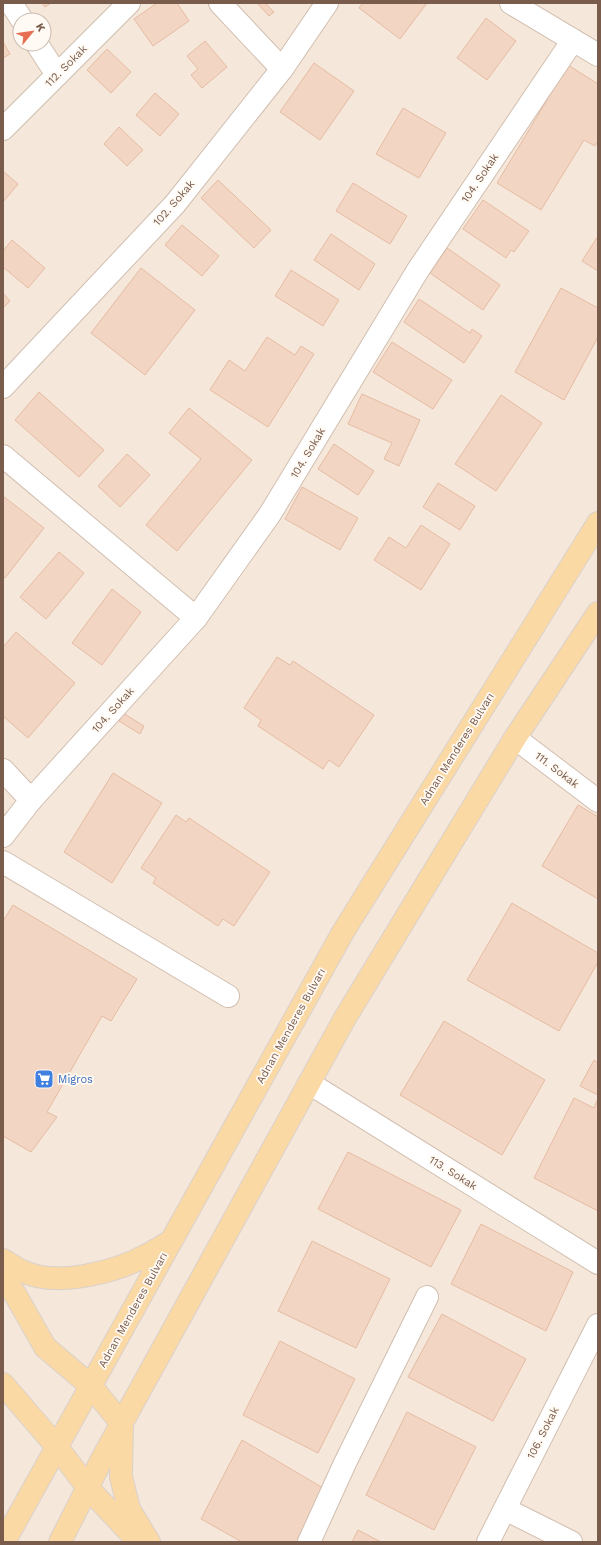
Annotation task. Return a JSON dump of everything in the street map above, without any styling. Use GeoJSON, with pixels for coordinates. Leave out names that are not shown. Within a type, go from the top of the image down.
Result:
{"type":"FeatureCollection","features":[{"type":"Feature","properties":{"kind":"main road","name":"Adnan Menderes Bulvarı"},"geometry":{"type":"LineString","coordinates":[[4,1542],[343,932],[598,523]]}},
{"type":"Feature","properties":{"kind":"main road"},"geometry":{"type":"LineString","coordinates":[[60,1542],[122,1424],[344,1018],[515,738],[598,613]]}},
{"type":"Feature","properties":{"kind":"main road"},"geometry":{"type":"LineString","coordinates":[[3,1260],[25,1272],[51,1278],[70,1277],[117,1268],[146,1256],[172,1240]]}},
{"type":"Feature","properties":{"kind":"main road"},"geometry":{"type":"LineString","coordinates":[[3,1277],[15,1294],[45,1347],[91,1386],[122,1424],[121,1477],[129,1509],[149,1542]]}},
{"type":"Feature","properties":{"kind":"main road"},"geometry":{"type":"LineString","coordinates":[[3,1384],[57,1447],[88,1488],[139,1542]]}},
{"type":"Feature","properties":{"kind":"street"},"geometry":{"type":"LineString","coordinates":[[12,3],[17,12]]}},
{"type":"Feature","properties":{"kind":"street","name":"112. Sokak"},"geometry":{"type":"LineString","coordinates":[[3,129],[129,3]]}},
{"type":"Feature","properties":{"kind":"street"},"geometry":{"type":"LineString","coordinates":[[220,3],[282,69]]}},
{"type":"Feature","properties":{"kind":"street","name":"102. Sokak"},"geometry":{"type":"LineString","coordinates":[[3,387],[175,204],[282,69],[327,3]]}},
{"type":"Feature","properties":{"kind":"street"},"geometry":{"type":"LineString","coordinates":[[511,3],[598,55]]}},
{"type":"Feature","properties":{"kind":"street","name":"104. Sokak"},"geometry":{"type":"LineString","coordinates":[[3,836],[31,800],[196,618],[270,514],[418,270],[573,40]]}},
{"type":"Feature","properties":{"kind":"street"},"geometry":{"type":"LineString","coordinates":[[42,52],[56,75]]}},
{"type":"Feature","properties":{"kind":"street"},"geometry":{"type":"LineString","coordinates":[[3,456],[196,618]]}},
{"type":"Feature","properties":{"kind":"street","name":"111. Sokak"},"geometry":{"type":"LineString","coordinates":[[515,738],[598,801]]}},
{"type":"Feature","properties":{"kind":"street"},"geometry":{"type":"LineString","coordinates":[[3,770],[31,800]]}},
{"type":"Feature","properties":{"kind":"street"},"geometry":{"type":"LineString","coordinates":[[3,862],[228,996]]}},
{"type":"Feature","properties":{"kind":"street","name":"113. Sokak"},"geometry":{"type":"LineString","coordinates":[[309,1083],[598,1263]]}},
{"type":"Feature","properties":{"kind":"street"},"geometry":{"type":"LineString","coordinates":[[309,1542],[345,1463],[427,1297]]}},
{"type":"Feature","properties":{"kind":"street","name":"106. Sokak"},"geometry":{"type":"LineString","coordinates":[[488,1542],[598,1325]]}},
{"type":"Feature","properties":{"kind":"street"},"geometry":{"type":"LineString","coordinates":[[505,1509],[571,1542]]}},
{"type":"Feature","properties":{"kind":"shaded area"},"geometry":{"type":"Polygon","coordinates":[[[3,3],[598,3],[598,1542],[3,1542],[3,3]]]}},
{"type":"Feature","properties":{"kind":"building"},"geometry":{"type":"Polygon","coordinates":[[[42,3],[51,3],[45,7],[42,3]]]}},
{"type":"Feature","properties":{"kind":"building"},"geometry":{"type":"Polygon","coordinates":[[[157,3],[177,3],[189,21],[153,46],[134,19],[157,3]]]}},
{"type":"Feature","properties":{"kind":"building"},"geometry":{"type":"Polygon","coordinates":[[[257,3],[265,3],[274,12],[269,16],[257,3]]]}},
{"type":"Feature","properties":{"kind":"building"},"geometry":{"type":"Polygon","coordinates":[[[363,3],[427,3],[400,39],[359,8],[363,3]]]}},
{"type":"Feature","properties":{"kind":"building"},"geometry":{"type":"Polygon","coordinates":[[[486,18],[516,41],[487,80],[457,58],[486,18]]]}},
{"type":"Feature","properties":{"kind":"building"},"geometry":{"type":"Polygon","coordinates":[[[205,41],[227,67],[202,88],[191,75],[198,69],[187,56],[205,41]]]}},
{"type":"Feature","properties":{"kind":"building"},"geometry":{"type":"Polygon","coordinates":[[[3,42],[10,54],[3,58],[3,42]]]}},
{"type":"Feature","properties":{"kind":"building"},"geometry":{"type":"Polygon","coordinates":[[[107,49],[131,72],[111,93],[87,70],[107,49]]]}},
{"type":"Feature","properties":{"kind":"building"},"geometry":{"type":"Polygon","coordinates":[[[314,63],[354,91],[320,140],[280,112],[314,63]]]}},
{"type":"Feature","properties":{"kind":"building"},"geometry":{"type":"Polygon","coordinates":[[[568,65],[598,84],[598,141],[595,146],[584,140],[541,210],[497,183],[568,65]]]}},
{"type":"Feature","properties":{"kind":"building"},"geometry":{"type":"Polygon","coordinates":[[[155,93],[179,114],[160,136],[136,115],[155,93]]]}},
{"type":"Feature","properties":{"kind":"building"},"geometry":{"type":"Polygon","coordinates":[[[403,108],[446,133],[419,178],[376,154],[403,108]]]}},
{"type":"Feature","properties":{"kind":"building"},"geometry":{"type":"Polygon","coordinates":[[[119,127],[143,150],[127,166],[104,144],[119,127]]]}},
{"type":"Feature","properties":{"kind":"building"},"geometry":{"type":"Polygon","coordinates":[[[3,171],[18,184],[3,202],[3,171]]]}},
{"type":"Feature","properties":{"kind":"building"},"geometry":{"type":"Polygon","coordinates":[[[218,180],[271,230],[254,248],[201,198],[218,180]]]}},
{"type":"Feature","properties":{"kind":"building"},"geometry":{"type":"Polygon","coordinates":[[[353,183],[407,216],[390,244],[336,211],[353,183]]]}},
{"type":"Feature","properties":{"kind":"building"},"geometry":{"type":"Polygon","coordinates":[[[483,200],[529,231],[514,252],[511,250],[506,258],[463,229],[483,200]]]}},
{"type":"Feature","properties":{"kind":"building"},"geometry":{"type":"Polygon","coordinates":[[[182,225],[219,256],[202,276],[165,245],[182,225]]]}},
{"type":"Feature","properties":{"kind":"building"},"geometry":{"type":"Polygon","coordinates":[[[331,234],[375,264],[359,290],[314,260],[331,234]]]}},
{"type":"Feature","properties":{"kind":"building"},"geometry":{"type":"Polygon","coordinates":[[[598,236],[598,271],[582,261],[598,236]]]}},
{"type":"Feature","properties":{"kind":"building"},"geometry":{"type":"Polygon","coordinates":[[[12,240],[45,268],[28,288],[3,267],[3,251],[12,240]]]}},
{"type":"Feature","properties":{"kind":"building"},"geometry":{"type":"Polygon","coordinates":[[[447,248],[500,285],[483,310],[430,273],[447,248]]]}},
{"type":"Feature","properties":{"kind":"building"},"geometry":{"type":"Polygon","coordinates":[[[141,268],[195,310],[145,375],[91,333],[141,268]]]}},
{"type":"Feature","properties":{"kind":"building"},"geometry":{"type":"Polygon","coordinates":[[[291,270],[339,300],[323,326],[275,296],[291,270]]]}},
{"type":"Feature","properties":{"kind":"building"},"geometry":{"type":"Polygon","coordinates":[[[561,288],[598,308],[598,337],[564,400],[515,372],[561,288]]]}},
{"type":"Feature","properties":{"kind":"building"},"geometry":{"type":"Polygon","coordinates":[[[3,293],[10,301],[3,308],[3,293]]]}},
{"type":"Feature","properties":{"kind":"building"},"geometry":{"type":"Polygon","coordinates":[[[419,299],[470,333],[472,329],[482,336],[464,363],[404,322],[419,299]]]}},
{"type":"Feature","properties":{"kind":"building"},"geometry":{"type":"Polygon","coordinates":[[[267,337],[295,355],[301,346],[314,354],[268,427],[210,390],[229,360],[245,371],[267,337]]]}},
{"type":"Feature","properties":{"kind":"building"},"geometry":{"type":"Polygon","coordinates":[[[392,342],[452,380],[433,409],[373,372],[392,342]]]}},
{"type":"Feature","properties":{"kind":"building"},"geometry":{"type":"Polygon","coordinates":[[[39,392],[104,450],[79,477],[15,420],[39,392]]]}},
{"type":"Feature","properties":{"kind":"building"},"geometry":{"type":"Polygon","coordinates":[[[362,394],[420,420],[399,466],[384,459],[392,443],[348,424],[362,394]]]}},
{"type":"Feature","properties":{"kind":"building"},"geometry":{"type":"Polygon","coordinates":[[[501,395],[542,423],[496,491],[455,464],[501,395]]]}},
{"type":"Feature","properties":{"kind":"building"},"geometry":{"type":"Polygon","coordinates":[[[189,408],[252,460],[177,551],[146,525],[201,459],[169,433],[189,408]]]}},
{"type":"Feature","properties":{"kind":"building"},"geometry":{"type":"Polygon","coordinates":[[[334,444],[374,471],[358,495],[318,469],[334,444]]]}},
{"type":"Feature","properties":{"kind":"building"},"geometry":{"type":"Polygon","coordinates":[[[127,454],[150,475],[120,507],[98,486],[127,454]]]}},
{"type":"Feature","properties":{"kind":"building"},"geometry":{"type":"Polygon","coordinates":[[[438,483],[475,506],[460,530],[423,507],[438,483]]]}},
{"type":"Feature","properties":{"kind":"building"},"geometry":{"type":"Polygon","coordinates":[[[302,487],[358,518],[340,550],[285,519],[302,487]]]}},
{"type":"Feature","properties":{"kind":"building"},"geometry":{"type":"Polygon","coordinates":[[[3,496],[44,528],[5,578],[3,576],[3,496]]]}},
{"type":"Feature","properties":{"kind":"building"},"geometry":{"type":"Polygon","coordinates":[[[421,525],[450,544],[421,590],[374,560],[389,537],[406,548],[421,525]]]}},
{"type":"Feature","properties":{"kind":"building"},"geometry":{"type":"Polygon","coordinates":[[[59,552],[84,573],[46,619],[20,597],[59,552]]]}},
{"type":"Feature","properties":{"kind":"building"},"geometry":{"type":"Polygon","coordinates":[[[112,589],[141,612],[102,665],[72,643],[112,589]]]}},
{"type":"Feature","properties":{"kind":"building"},"geometry":{"type":"Polygon","coordinates":[[[16,632],[75,683],[28,738],[3,716],[3,647],[16,632]]]}},
{"type":"Feature","properties":{"kind":"building"},"geometry":{"type":"Polygon","coordinates":[[[277,657],[290,665],[293,661],[374,715],[339,767],[329,760],[323,769],[258,726],[261,720],[244,708],[277,657]]]}},
{"type":"Feature","properties":{"kind":"building"},"geometry":{"type":"Polygon","coordinates":[[[123,713],[144,726],[140,734],[119,721],[123,713]]]}},
{"type":"Feature","properties":{"kind":"building"},"geometry":{"type":"Polygon","coordinates":[[[113,773],[162,803],[112,883],[64,852],[113,773]]]}},
{"type":"Feature","properties":{"kind":"building"},"geometry":{"type":"Polygon","coordinates":[[[578,805],[598,817],[598,899],[542,866],[578,805]]]}},
{"type":"Feature","properties":{"kind":"building"},"geometry":{"type":"Polygon","coordinates":[[[176,815],[186,822],[189,818],[270,872],[234,926],[223,919],[218,926],[153,883],[156,878],[141,868],[176,815]]]}},
{"type":"Feature","properties":{"kind":"building"},"geometry":{"type":"Polygon","coordinates":[[[512,903],[598,953],[598,962],[559,1031],[467,980],[512,903]]]}},
{"type":"Feature","properties":{"kind":"building"},"geometry":{"type":"Polygon","coordinates":[[[13,905],[137,979],[111,1021],[102,1016],[47,1112],[57,1117],[31,1152],[3,1136],[3,921],[13,905]]]}},
{"type":"Feature","properties":{"kind":"building"},"geometry":{"type":"Polygon","coordinates":[[[444,1021],[545,1080],[502,1155],[400,1095],[444,1021]]]}},
{"type":"Feature","properties":{"kind":"building"},"geometry":{"type":"Polygon","coordinates":[[[594,1060],[598,1063],[598,1095],[580,1086],[594,1060]]]}},
{"type":"Feature","properties":{"kind":"building"},"geometry":{"type":"Polygon","coordinates":[[[574,1098],[594,1108],[598,1098],[598,1211],[534,1178],[574,1098]]]}},
{"type":"Feature","properties":{"kind":"building"},"geometry":{"type":"Polygon","coordinates":[[[348,1152],[461,1210],[431,1267],[318,1209],[348,1152]]]}},
{"type":"Feature","properties":{"kind":"building"},"geometry":{"type":"Polygon","coordinates":[[[481,1224],[573,1272],[546,1331],[451,1284],[481,1224]]]}},
{"type":"Feature","properties":{"kind":"building"},"geometry":{"type":"Polygon","coordinates":[[[312,1241],[390,1279],[356,1348],[278,1311],[312,1241]]]}},
{"type":"Feature","properties":{"kind":"building"},"geometry":{"type":"Polygon","coordinates":[[[442,1314],[526,1359],[493,1421],[408,1377],[442,1314]]]}},
{"type":"Feature","properties":{"kind":"building"},"geometry":{"type":"Polygon","coordinates":[[[280,1341],[355,1379],[318,1453],[243,1415],[280,1341]]]}},
{"type":"Feature","properties":{"kind":"building"},"geometry":{"type":"Polygon","coordinates":[[[407,1412],[476,1447],[434,1530],[366,1495],[407,1412]]]}},
{"type":"Feature","properties":{"kind":"building"},"geometry":{"type":"Polygon","coordinates":[[[242,1440],[328,1491],[302,1542],[242,1542],[201,1519],[242,1440]]]}},
{"type":"Feature","properties":{"kind":"building"},"geometry":{"type":"Polygon","coordinates":[[[358,1530],[381,1542],[352,1542],[358,1530]]]}},
{"type":"Feature","properties":{"kind":"place","name":"Migros"},"geometry":{"type":"Point","coordinates":[44,1079]}}]}
